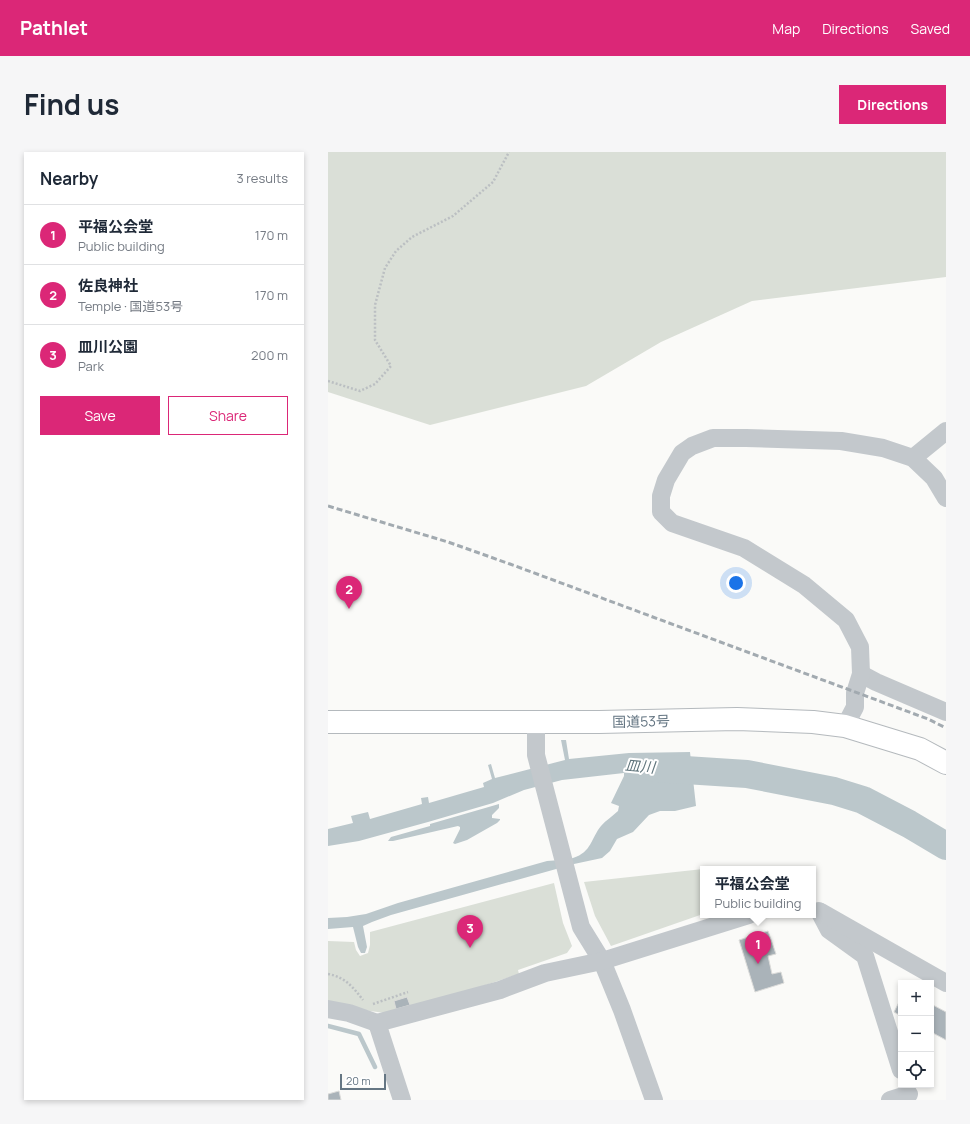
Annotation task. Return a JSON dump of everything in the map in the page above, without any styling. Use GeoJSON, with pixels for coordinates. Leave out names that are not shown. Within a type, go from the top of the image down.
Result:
{"type":"FeatureCollection","features":[{"type":"Feature","properties":{"kind":"highway","name":"国道53号"},"geometry":{"type":"LineString","coordinates":[[328,722],[536,722],[737,719],[813,722],[845,726],[920,749],[946,763]]}},
{"type":"Feature","properties":{"kind":"street"},"geometry":{"type":"LineString","coordinates":[[913,458],[946,431]]}},
{"type":"Feature","properties":{"kind":"street"},"geometry":{"type":"LineString","coordinates":[[845,726],[855,707],[855,692],[861,674],[860,647],[846,620],[804,585],[744,548],[672,523],[661,512],[661,496],[666,480],[682,454],[692,446],[713,438],[841,441],[883,448],[913,458],[934,478],[946,498]]}},
{"type":"Feature","properties":{"kind":"street"},"geometry":{"type":"LineString","coordinates":[[861,674],[946,712]]}},
{"type":"Feature","properties":{"kind":"street"},"geometry":{"type":"LineString","coordinates":[[536,722],[536,755],[581,927],[602,961],[622,1010],[654,1100]]}},
{"type":"Feature","properties":{"kind":"street"},"geometry":{"type":"LineString","coordinates":[[816,910],[946,983]]}},
{"type":"Feature","properties":{"kind":"street"},"geometry":{"type":"LineString","coordinates":[[816,910],[829,930],[865,956],[898,1060]]}},
{"type":"Feature","properties":{"kind":"street"},"geometry":{"type":"LineString","coordinates":[[328,1009],[350,1013],[377,1023],[500,990],[545,973],[602,961],[738,918]]}},
{"type":"Feature","properties":{"kind":"street"},"geometry":{"type":"LineString","coordinates":[[865,956],[881,946]]}},
{"type":"Feature","properties":{"kind":"street"},"geometry":{"type":"LineString","coordinates":[[377,1023],[402,1100]]}},
{"type":"Feature","properties":{"kind":"street"},"geometry":{"type":"LineString","coordinates":[[890,1100],[908,1093]]}},
{"type":"Feature","properties":{"kind":"path"},"geometry":{"type":"LineString","coordinates":[[328,381],[360,391],[375,384],[391,366],[375,340],[375,305],[385,268],[396,251],[412,237],[453,216],[493,182],[509,152]]}},
{"type":"Feature","properties":{"kind":"path"},"geometry":{"type":"LineString","coordinates":[[328,974],[342,978],[351,985],[362,1000],[372,1004],[408,992]]}},
{"type":"Feature","properties":{"kind":"shaded area"},"geometry":{"type":"Polygon","coordinates":[[[328,152],[946,152],[946,277],[752,301],[661,342],[586,386],[430,425],[328,392],[328,152]]]}},
{"type":"Feature","properties":{"kind":"shaded area"},"geometry":{"type":"Polygon","coordinates":[[[700,869],[700,915],[611,946],[595,916],[584,882],[700,869]]]}},
{"type":"Feature","properties":{"kind":"shaded area"},"geometry":{"type":"Polygon","coordinates":[[[554,883],[563,923],[572,946],[567,953],[518,970],[519,974],[415,1008],[385,1013],[355,1009],[328,1003],[328,941],[354,942],[356,950],[360,956],[368,953],[370,945],[370,932],[554,883]]]}},
{"type":"Feature","properties":{"kind":"water"},"geometry":{"type":"Polygon","coordinates":[[[561,740],[566,740],[569,759],[629,753],[690,752],[696,806],[675,811],[660,811],[649,815],[633,832],[617,839],[610,851],[602,858],[574,864],[391,915],[372,922],[363,926],[367,947],[365,953],[361,953],[358,947],[353,927],[328,929],[328,918],[366,914],[398,903],[547,861],[573,858],[584,852],[601,826],[618,811],[619,806],[611,803],[624,773],[562,780],[524,790],[493,803],[428,822],[359,841],[328,846],[328,829],[353,823],[351,816],[368,812],[370,819],[422,804],[421,798],[428,797],[429,803],[484,787],[483,783],[492,779],[488,765],[491,764],[495,778],[565,760],[561,740]]]}},
{"type":"Feature","properties":{"kind":"water"},"geometry":{"type":"Polygon","coordinates":[[[499,804],[499,808],[492,815],[492,818],[500,819],[497,823],[467,840],[455,844],[453,843],[460,829],[458,826],[388,841],[391,837],[430,826],[430,824],[499,804]]]}},
{"type":"Feature","properties":{"kind":"building"},"geometry":{"type":"Polygon","coordinates":[[[768,931],[776,954],[768,956],[772,974],[781,972],[784,983],[755,992],[739,940],[768,931]]]}},
{"type":"Feature","properties":{"kind":"building"},"geometry":{"type":"Polygon","coordinates":[[[407,997],[410,1005],[396,1009],[394,1001],[407,997]]]}},
{"type":"Feature","properties":{"kind":"building"},"geometry":{"type":"Polygon","coordinates":[[[898,1004],[898,1014],[894,1012],[898,1004]]]}},
{"type":"Feature","properties":{"kind":"building"},"geometry":{"type":"Polygon","coordinates":[[[934,1006],[946,1012],[946,1040],[934,1034],[934,1006]]]}},
{"type":"Feature","properties":{"kind":"building"},"geometry":{"type":"Polygon","coordinates":[[[339,1091],[341,1100],[328,1100],[328,1094],[339,1091]]]}},
{"type":"Feature","properties":{"kind":"waterway","name":"皿川"},"geometry":{"type":"LineString","coordinates":[[654,768],[747,774],[834,791],[863,800],[909,824],[946,846]]}},
{"type":"Feature","properties":{"kind":"waterway"},"geometry":{"type":"LineString","coordinates":[[328,1026],[359,1034],[375,1067]]}},
{"type":"Feature","properties":{"kind":"railway"},"geometry":{"type":"LineString","coordinates":[[328,506],[448,542],[510,564],[928,719],[946,728]]}},
{"type":"Feature","properties":{"kind":"place","name":"佐良神社"},"geometry":{"type":"Point","coordinates":[349,609]}},
{"type":"Feature","properties":{"kind":"place","name":"皿川公園"},"geometry":{"type":"Point","coordinates":[470,948]}},
{"type":"Feature","properties":{"kind":"place","name":"平福公会堂"},"geometry":{"type":"Point","coordinates":[758,964]}}]}
